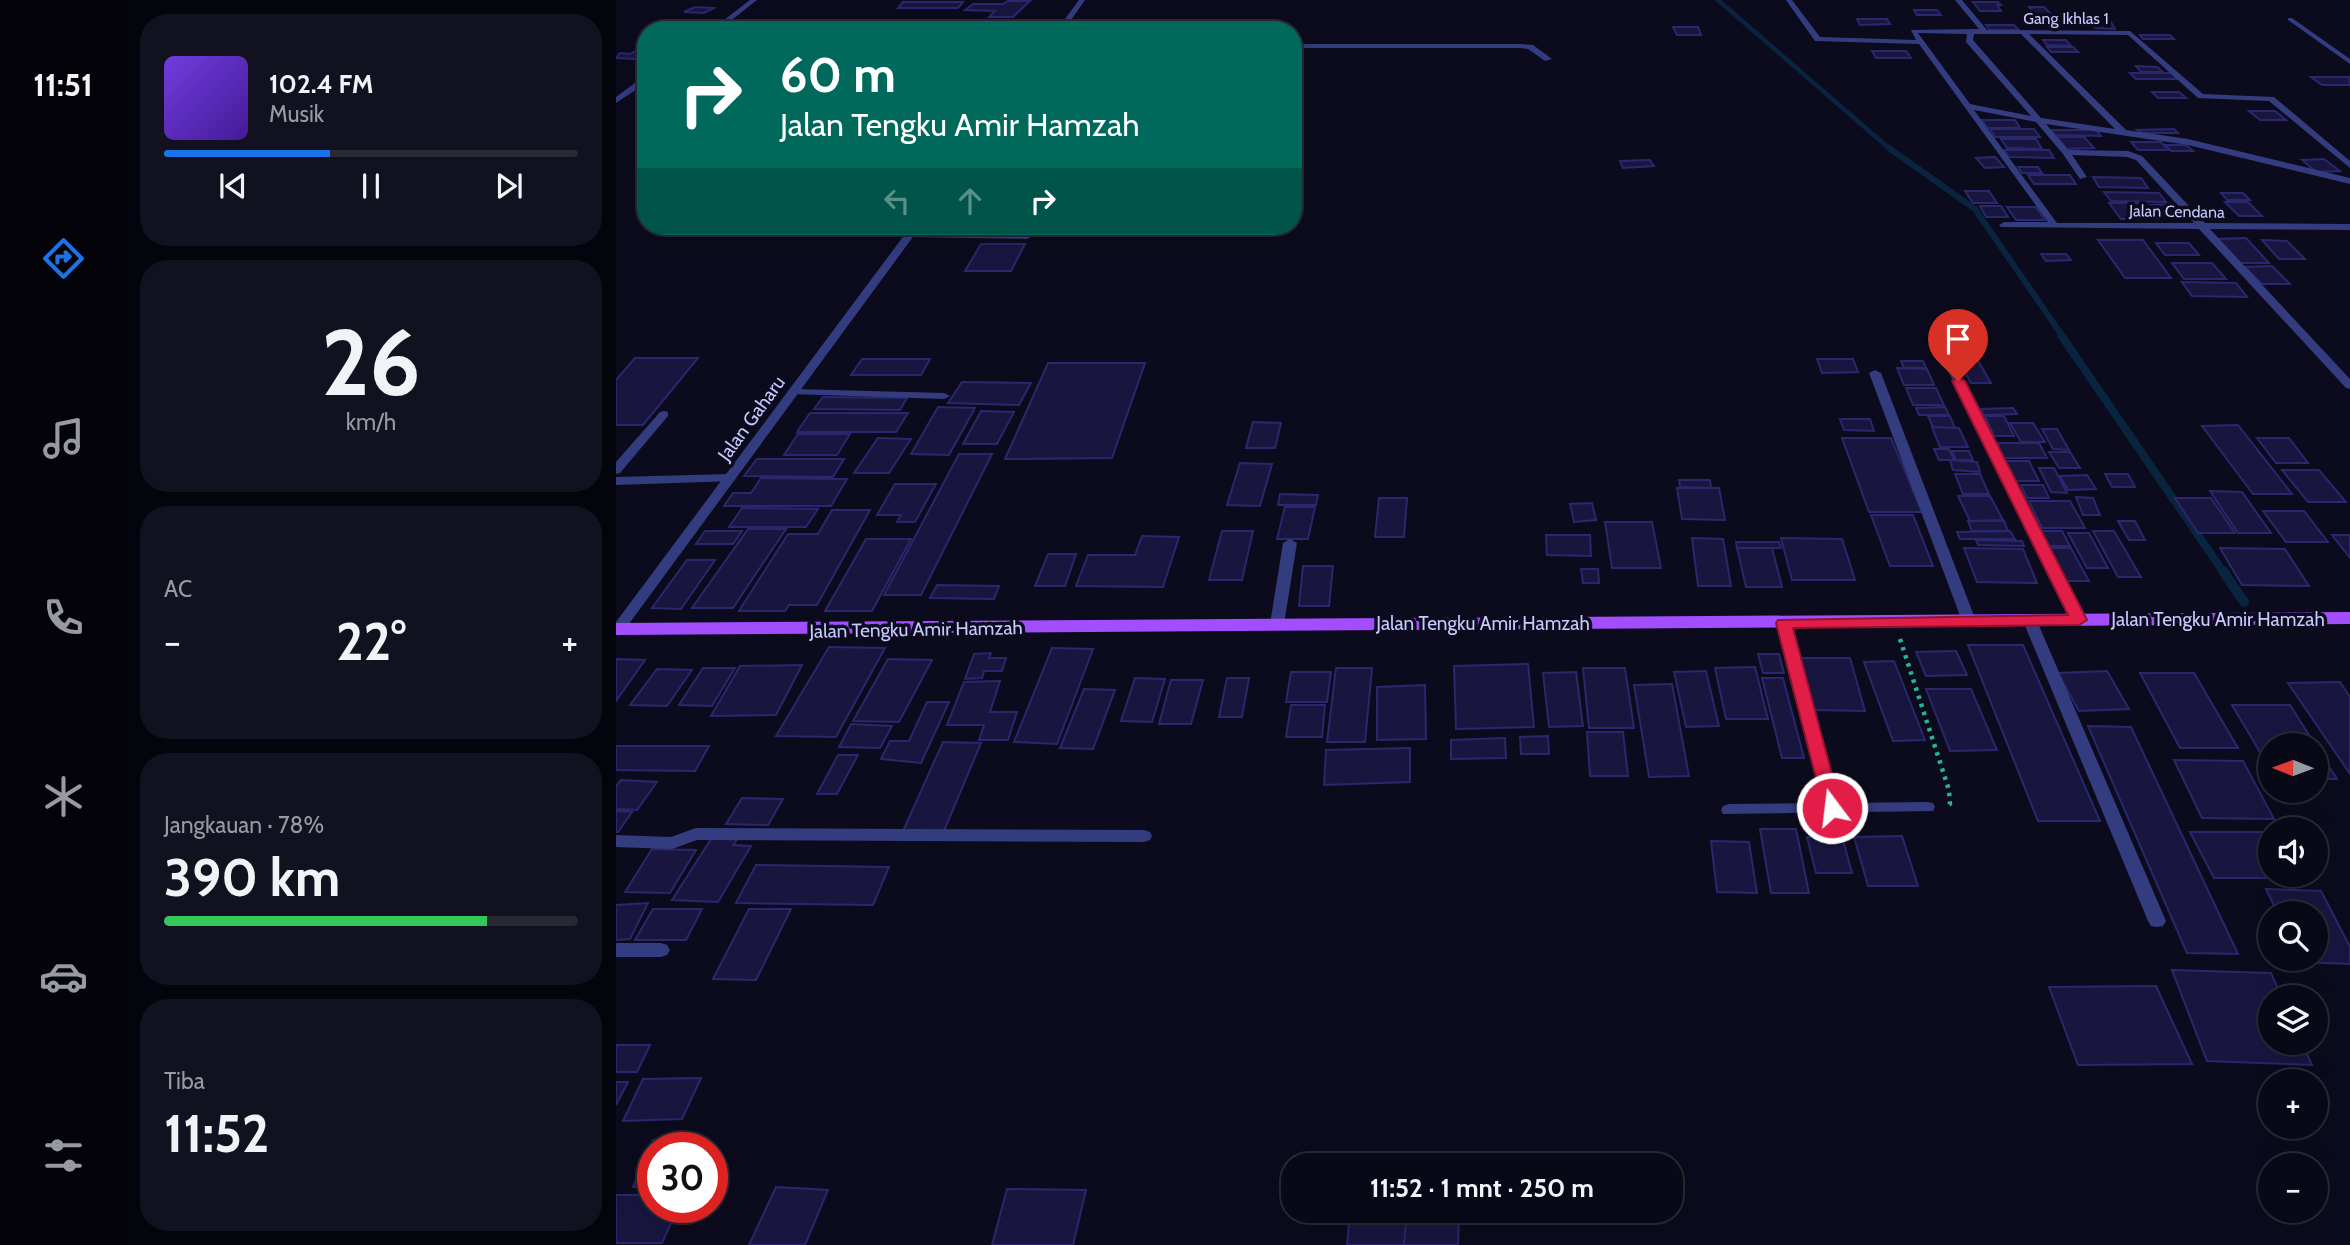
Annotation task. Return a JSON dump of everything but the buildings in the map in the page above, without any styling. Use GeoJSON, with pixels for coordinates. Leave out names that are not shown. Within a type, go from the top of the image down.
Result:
{"type":"FeatureCollection","features":[{"type":"Feature","properties":{"kind":"main road","name":"Jalan Tengku Amir Hamzah"},"geometry":{"type":"LineString","coordinates":[[617,630],[1277,624],[2349,620]]}},
{"type":"Feature","properties":{"kind":"street"},"geometry":{"type":"LineString","coordinates":[[725,21],[754,0]]}},
{"type":"Feature","properties":{"kind":"street"},"geometry":{"type":"LineString","coordinates":[[1067,21],[1082,0]]}},
{"type":"Feature","properties":{"kind":"street"},"geometry":{"type":"LineString","coordinates":[[1789,0],[1818,39],[1919,42],[2055,226]]}},
{"type":"Feature","properties":{"kind":"street"},"geometry":{"type":"LineString","coordinates":[[1958,0],[1984,31]]}},
{"type":"Feature","properties":{"kind":"street"},"geometry":{"type":"LineString","coordinates":[[2290,19],[2350,62]]}},
{"type":"Feature","properties":{"kind":"street","name":"Gang Ikhlas 1"},"geometry":{"type":"LineString","coordinates":[[1919,42],[1912,33],[1917,30],[2130,33],[2201,96],[2271,99],[2350,165]]}},
{"type":"Feature","properties":{"kind":"street"},"geometry":{"type":"LineString","coordinates":[[1970,31],[1969,40],[2066,152],[2083,177]]}},
{"type":"Feature","properties":{"kind":"street"},"geometry":{"type":"LineString","coordinates":[[2022,32],[2124,133]]}},
{"type":"Feature","properties":{"kind":"street"},"geometry":{"type":"LineString","coordinates":[[1302,46],[1521,46],[1530,47],[1548,60]]}},
{"type":"Feature","properties":{"kind":"street"},"geometry":{"type":"LineString","coordinates":[[616,101],[637,86]]}},
{"type":"Feature","properties":{"kind":"street"},"geometry":{"type":"LineString","coordinates":[[1968,106],[2038,120],[2188,142],[2350,181]]}},
{"type":"Feature","properties":{"kind":"street"},"geometry":{"type":"LineString","coordinates":[[2066,152],[2137,156],[2350,386]]}},
{"type":"Feature","properties":{"kind":"street","name":"Jalan Cendana"},"geometry":{"type":"LineString","coordinates":[[2004,225],[2350,227]]}},
{"type":"Feature","properties":{"kind":"street","name":"Jalan Gaharu"},"geometry":{"type":"LineString","coordinates":[[617,630],[909,235]]}},
{"type":"Feature","properties":{"kind":"street"},"geometry":{"type":"LineString","coordinates":[[1004,235],[1027,236]]}},
{"type":"Feature","properties":{"kind":"street"},"geometry":{"type":"LineString","coordinates":[[1946,357],[2079,620]]}},
{"type":"Feature","properties":{"kind":"street"},"geometry":{"type":"LineString","coordinates":[[1875,373],[1969,621]]}},
{"type":"Feature","properties":{"kind":"street"},"geometry":{"type":"LineString","coordinates":[[794,391],[944,396]]}},
{"type":"Feature","properties":{"kind":"street"},"geometry":{"type":"LineString","coordinates":[[616,470],[664,414]]}},
{"type":"Feature","properties":{"kind":"street"},"geometry":{"type":"LineString","coordinates":[[616,481],[730,478]]}},
{"type":"Feature","properties":{"kind":"street"},"geometry":{"type":"LineString","coordinates":[[1277,624],[1290,543]]}},
{"type":"Feature","properties":{"kind":"street"},"geometry":{"type":"LineString","coordinates":[[2030,621],[2157,920]]}},
{"type":"Feature","properties":{"kind":"street"},"geometry":{"type":"LineString","coordinates":[[1784,623],[1832,808]]}},
{"type":"Feature","properties":{"kind":"street"},"geometry":{"type":"LineString","coordinates":[[1729,810],[1927,807]]}},
{"type":"Feature","properties":{"kind":"street"},"geometry":{"type":"LineString","coordinates":[[616,841],[672,842],[696,834],[1144,836]]}},
{"type":"Feature","properties":{"kind":"street"},"geometry":{"type":"LineString","coordinates":[[616,950],[661,950]]}},
{"type":"Feature","properties":{"kind":"path"},"geometry":{"type":"LineString","coordinates":[[1894,622],[1951,799],[1950,804],[1942,807],[1927,807]]}},
{"type":"Feature","properties":{"kind":"waterway"},"geometry":{"type":"LineString","coordinates":[[1718,0],[1891,150]]}},
{"type":"Feature","properties":{"kind":"waterway"},"geometry":{"type":"LineString","coordinates":[[1889,148],[1975,209],[2063,337]]}},
{"type":"Feature","properties":{"kind":"waterway"},"geometry":{"type":"LineString","coordinates":[[2061,335],[2224,573]]}},
{"type":"Feature","properties":{"kind":"waterway"},"geometry":{"type":"LineString","coordinates":[[2223,571],[2244,602]]}},
{"type":"Feature","properties":{"kind":"route"},"geometry":{"type":"LineString","coordinates":[[1832,808],[1784,623],[2079,620],[1958,381]]}}]}
